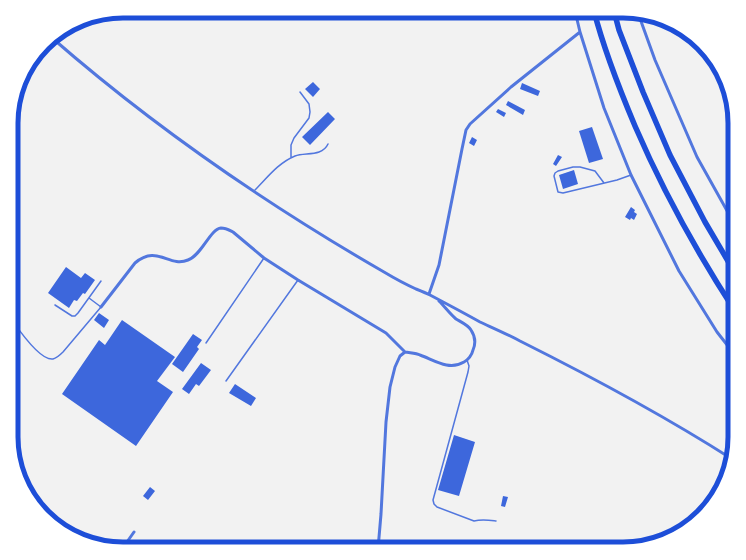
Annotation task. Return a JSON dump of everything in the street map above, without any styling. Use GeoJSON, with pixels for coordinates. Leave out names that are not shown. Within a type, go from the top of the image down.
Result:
{"type":"FeatureCollection","features":[{"type":"Feature","properties":{"kind":"highway"},"geometry":{"type":"LineString","coordinates":[[596,18],[600,34],[622,94],[651,163],[687,233],[728,299]]}},
{"type":"Feature","properties":{"kind":"highway"},"geometry":{"type":"LineString","coordinates":[[616,18],[642,92],[670,155],[705,222],[728,261]]}},
{"type":"Feature","properties":{"kind":"street"},"geometry":{"type":"LineString","coordinates":[[577,18],[604,108],[631,175],[680,271],[717,332],[728,346]]}},
{"type":"Feature","properties":{"kind":"street"},"geometry":{"type":"LineString","coordinates":[[640,20],[654,60],[697,157],[728,213]]}},
{"type":"Feature","properties":{"kind":"street"},"geometry":{"type":"LineString","coordinates":[[429,294],[439,265],[466,130],[470,124],[511,87],[580,32]]}},
{"type":"Feature","properties":{"kind":"street"},"geometry":{"type":"LineString","coordinates":[[57,42],[87,69],[151,119],[253,192],[385,272],[644,406],[726,455]]}},
{"type":"Feature","properties":{"kind":"street"},"geometry":{"type":"LineString","coordinates":[[101,307],[135,263],[140,259],[153,255],[177,262],[188,260],[197,255],[216,230],[221,228],[233,232],[264,258],[386,333],[405,352],[420,355],[445,365],[454,366],[462,364],[473,353],[475,344],[474,334],[470,328],[450,313],[438,299]]}},
{"type":"Feature","properties":{"kind":"street"},"geometry":{"type":"LineString","coordinates":[[379,542],[386,422],[390,387],[395,367],[400,356],[405,352]]}},
{"type":"Feature","properties":{"kind":"street"},"geometry":{"type":"LineString","coordinates":[[127,542],[134,532]]}},
{"type":"Feature","properties":{"kind":"lane"},"geometry":{"type":"LineString","coordinates":[[291,158],[291,145],[294,138],[309,118],[310,112],[309,104],[300,92]]}},
{"type":"Feature","properties":{"kind":"lane"},"geometry":{"type":"LineString","coordinates":[[253,192],[284,161],[296,156],[321,151],[326,148],[328,144]]}},
{"type":"Feature","properties":{"kind":"lane"},"geometry":{"type":"LineString","coordinates":[[604,183],[595,172],[580,166],[558,171],[554,176],[558,192],[563,194],[618,180],[631,175]]}},
{"type":"Feature","properties":{"kind":"lane"},"geometry":{"type":"LineString","coordinates":[[206,343],[264,258]]}},
{"type":"Feature","properties":{"kind":"lane"},"geometry":{"type":"LineString","coordinates":[[226,381],[298,280]]}},
{"type":"Feature","properties":{"kind":"lane"},"geometry":{"type":"LineString","coordinates":[[55,304],[72,316],[75,316],[101,281]]}},
{"type":"Feature","properties":{"kind":"lane"},"geometry":{"type":"LineString","coordinates":[[18,327],[39,353],[48,359],[53,359],[63,352],[101,307],[89,298]]}},
{"type":"Feature","properties":{"kind":"lane"},"geometry":{"type":"LineString","coordinates":[[467,360],[469,366],[468,372],[432,500],[437,507],[474,521],[480,519],[496,521]]}},
{"type":"Feature","properties":{"kind":"building"},"geometry":{"type":"Polygon","coordinates":[[[313,82],[320,89],[313,97],[305,89],[313,82]]]}},
{"type":"Feature","properties":{"kind":"building"},"geometry":{"type":"Polygon","coordinates":[[[522,83],[540,91],[538,96],[520,89],[522,83]]]}},
{"type":"Feature","properties":{"kind":"building"},"geometry":{"type":"Polygon","coordinates":[[[508,101],[525,110],[523,115],[506,105],[508,101]]]}},
{"type":"Feature","properties":{"kind":"building"},"geometry":{"type":"Polygon","coordinates":[[[498,109],[506,113],[504,117],[496,112],[498,109]]]}},
{"type":"Feature","properties":{"kind":"building"},"geometry":{"type":"Polygon","coordinates":[[[328,112],[335,119],[310,145],[302,137],[328,112]]]}},
{"type":"Feature","properties":{"kind":"building"},"geometry":{"type":"Polygon","coordinates":[[[592,127],[603,159],[589,163],[579,131],[592,127]]]}},
{"type":"Feature","properties":{"kind":"building"},"geometry":{"type":"Polygon","coordinates":[[[472,137],[477,140],[474,146],[469,143],[472,137]]]}},
{"type":"Feature","properties":{"kind":"building"},"geometry":{"type":"Polygon","coordinates":[[[558,155],[562,157],[556,166],[553,164],[558,155]]]}},
{"type":"Feature","properties":{"kind":"building"},"geometry":{"type":"Polygon","coordinates":[[[574,170],[578,184],[563,189],[559,175],[574,170]]]}},
{"type":"Feature","properties":{"kind":"building"},"geometry":{"type":"Polygon","coordinates":[[[631,207],[637,214],[634,220],[631,218],[630,220],[625,217],[631,207]]]}},
{"type":"Feature","properties":{"kind":"building"},"geometry":{"type":"Polygon","coordinates":[[[66,267],[81,278],[85,273],[95,280],[85,294],[83,293],[77,301],[74,300],[69,308],[48,293],[66,267]]]}},
{"type":"Feature","properties":{"kind":"building"},"geometry":{"type":"Polygon","coordinates":[[[99,313],[109,320],[104,328],[94,320],[99,313]]]}},
{"type":"Feature","properties":{"kind":"building"},"geometry":{"type":"Polygon","coordinates":[[[122,320],[175,357],[157,381],[173,392],[136,446],[62,394],[99,340],[105,345],[122,320]]]}},
{"type":"Feature","properties":{"kind":"building"},"geometry":{"type":"Polygon","coordinates":[[[193,334],[202,340],[197,347],[199,349],[183,372],[172,364],[193,334]]]}},
{"type":"Feature","properties":{"kind":"building"},"geometry":{"type":"Polygon","coordinates":[[[201,363],[211,370],[199,386],[196,384],[189,394],[182,389],[201,363]]]}},
{"type":"Feature","properties":{"kind":"building"},"geometry":{"type":"Polygon","coordinates":[[[235,384],[256,398],[251,406],[229,393],[235,384]]]}},
{"type":"Feature","properties":{"kind":"building"},"geometry":{"type":"Polygon","coordinates":[[[454,435],[475,442],[459,496],[438,490],[454,435]]]}},
{"type":"Feature","properties":{"kind":"building"},"geometry":{"type":"Polygon","coordinates":[[[150,487],[155,491],[148,500],[143,496],[150,487]]]}},
{"type":"Feature","properties":{"kind":"building"},"geometry":{"type":"Polygon","coordinates":[[[503,496],[508,497],[505,507],[501,506],[503,496]]]}}]}
